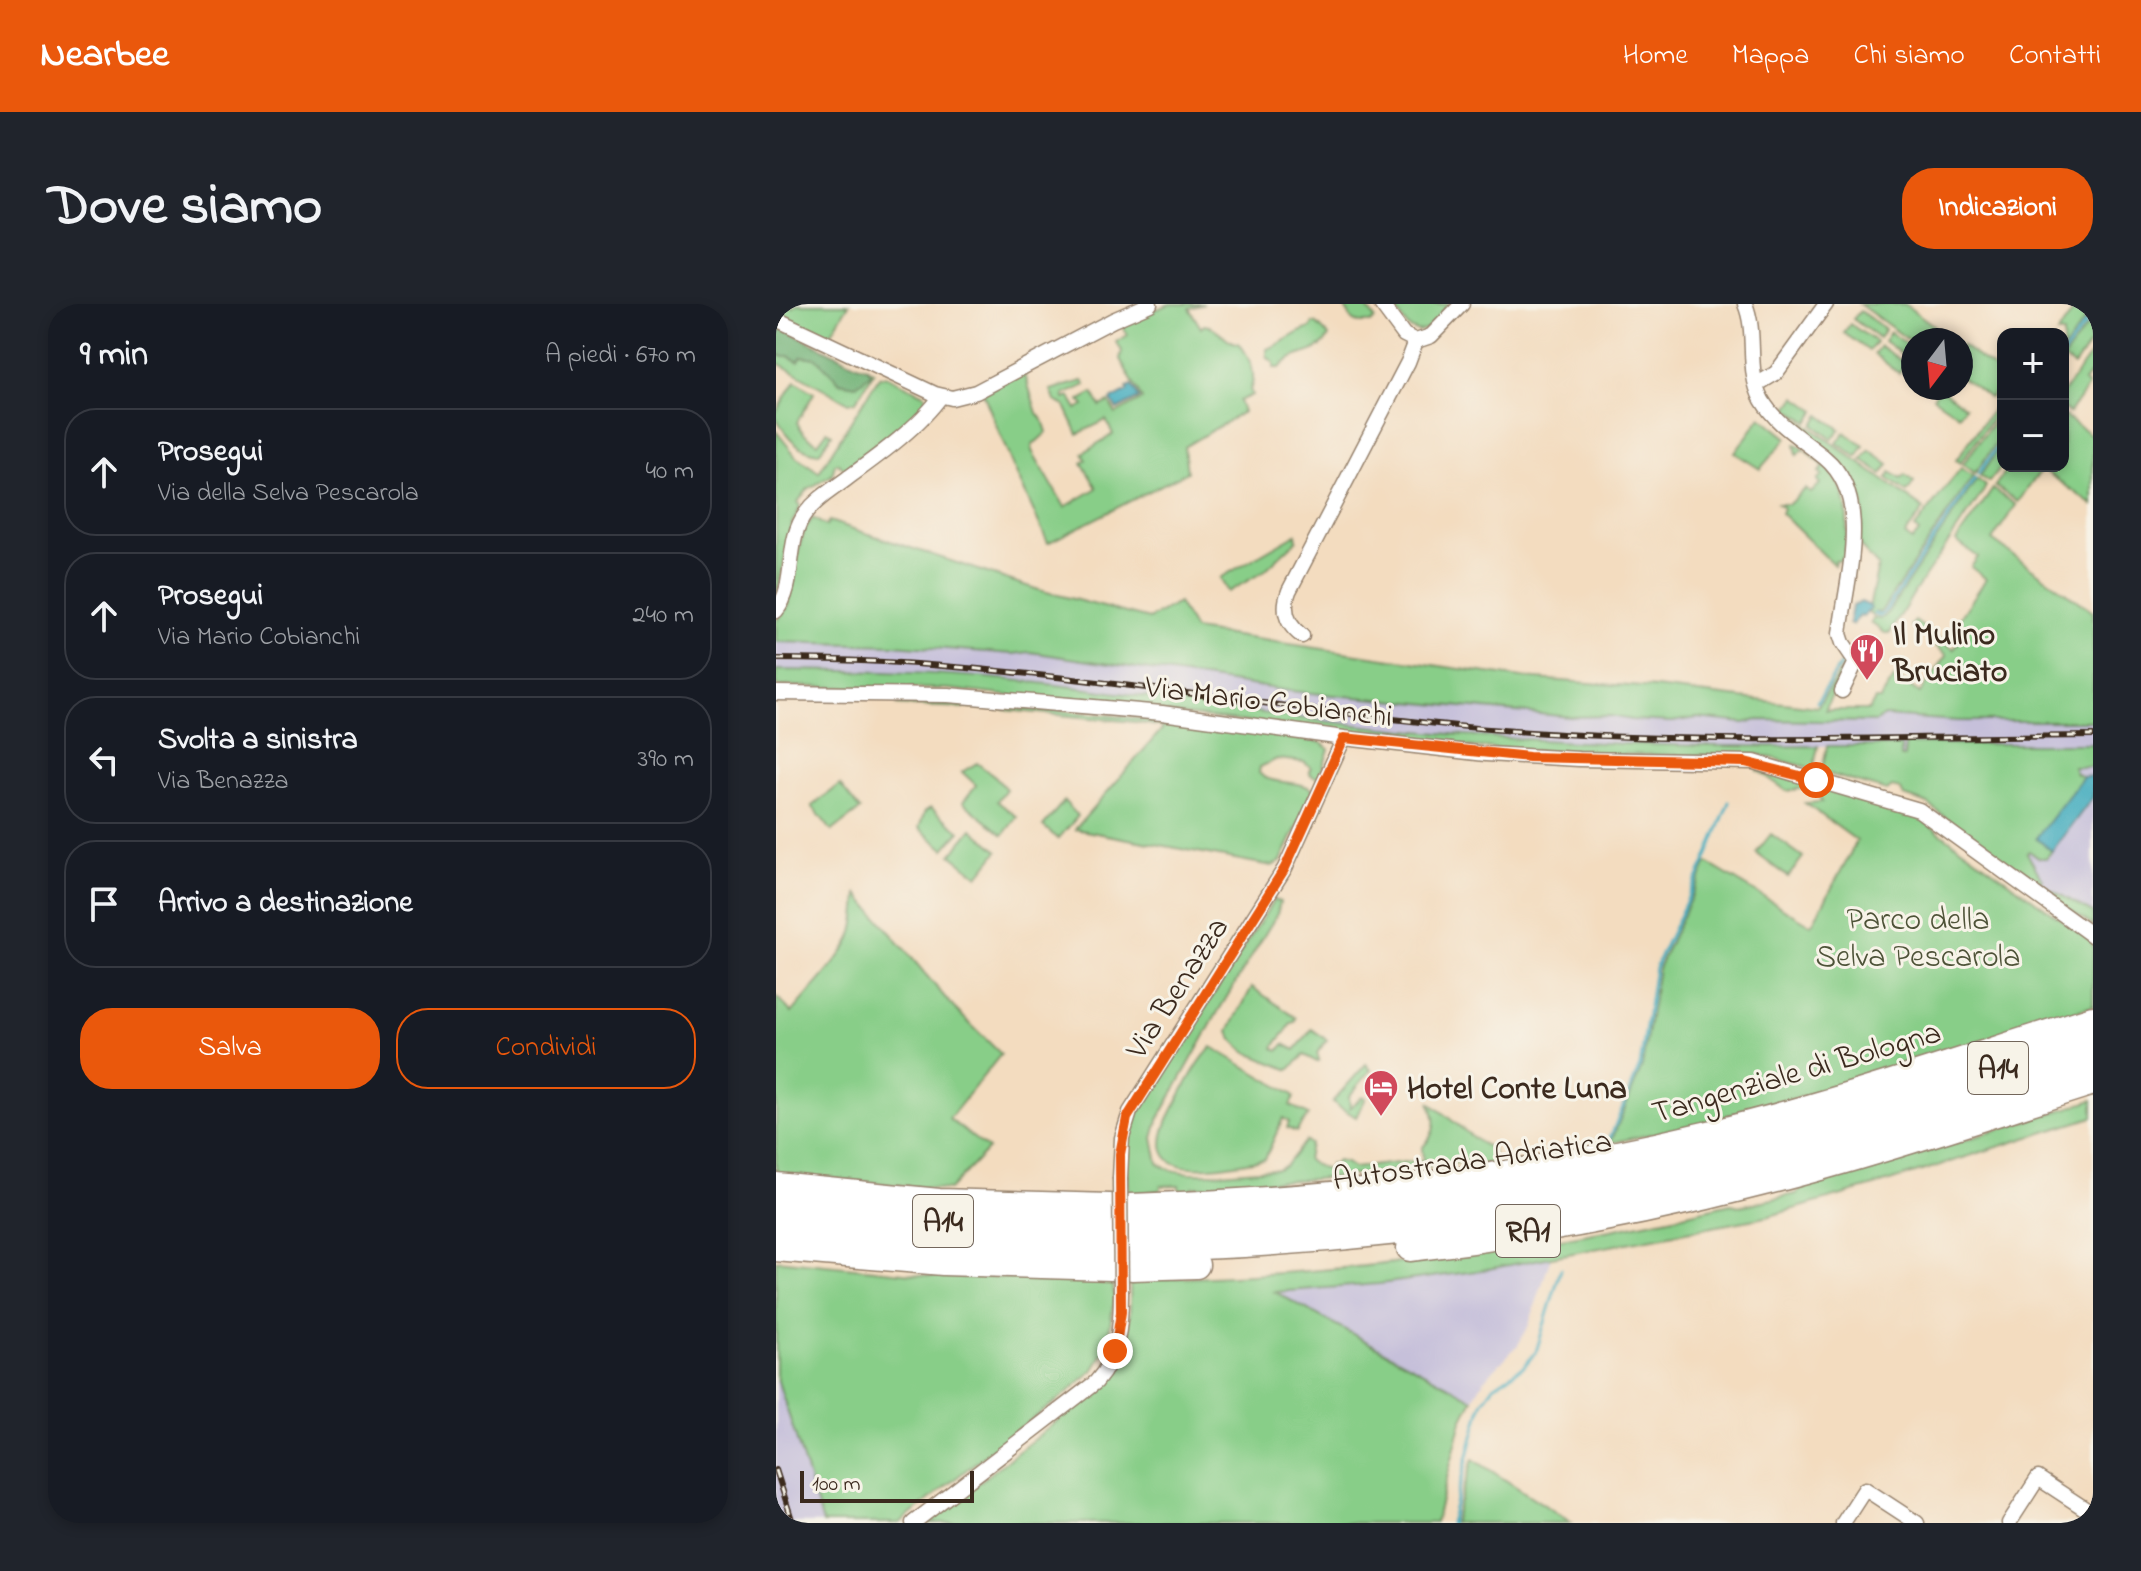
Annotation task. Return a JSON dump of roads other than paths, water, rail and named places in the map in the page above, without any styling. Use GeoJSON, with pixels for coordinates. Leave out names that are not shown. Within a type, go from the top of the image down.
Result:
{"type":"FeatureCollection","features":[{"type":"Feature","properties":{"kind":"highway","name":"Tangenziale di Bologna"},"geometry":{"type":"LineString","coordinates":[[776,1248],[943,1262],[1121,1237],[1229,1204],[1347,1195],[1572,1164],[1796,1111],[2093,1019]]}},
{"type":"Feature","properties":{"kind":"highway","name":"Autostrada Adriatica"},"geometry":{"type":"LineString","coordinates":[[776,1229],[942,1244],[1121,1237],[1468,1199],[1712,1153],[1805,1128],[2093,1038]]}},
{"type":"Feature","properties":{"kind":"highway","name":"Autostrada Adriatica"},"geometry":{"type":"LineString","coordinates":[[776,1205],[1232,1246],[1353,1237],[1515,1216],[1622,1196],[1819,1148],[2093,1062]]}},
{"type":"Feature","properties":{"kind":"highway","name":"Tangenziale di Bologna"},"geometry":{"type":"LineString","coordinates":[[776,1186],[939,1202],[1121,1237],[1235,1264],[1444,1244],[1607,1218],[1783,1177],[2093,1082]]}},
{"type":"Feature","properties":{"kind":"street"},"geometry":{"type":"LineString","coordinates":[[776,319],[941,396],[956,397],[976,392],[1113,320],[1150,304]]}},
{"type":"Feature","properties":{"kind":"street"},"geometry":{"type":"LineString","coordinates":[[1381,304],[1404,335],[1416,341],[1431,336],[1462,304]]}},
{"type":"Feature","properties":{"kind":"street"},"geometry":{"type":"LineString","coordinates":[[1745,304],[1750,321],[1751,360],[1756,385],[1772,414],[1833,465],[1850,493],[1853,519],[1840,634],[1856,662],[1854,672],[1842,691]]}},
{"type":"Feature","properties":{"kind":"street"},"geometry":{"type":"LineString","coordinates":[[1756,385],[1776,373],[1826,304]]}},
{"type":"Feature","properties":{"kind":"street"},"geometry":{"type":"LineString","coordinates":[[1302,636],[1289,623],[1286,612],[1289,591],[1416,341]]}},
{"type":"Feature","properties":{"kind":"street"},"geometry":{"type":"LineString","coordinates":[[776,611],[784,595],[797,530],[807,512],[822,496],[927,412],[941,396]]}},
{"type":"Feature","properties":{"kind":"street","name":"Via Mario Cobianchi"},"geometry":{"type":"LineString","coordinates":[[776,693],[977,697],[1162,713],[1344,738],[1529,757],[1754,762],[1912,807],[1926,814],[2093,936]]}},
{"type":"Feature","properties":{"kind":"street","name":"Via Benazza"},"geometry":{"type":"LineString","coordinates":[[913,1523],[1096,1382],[1109,1364],[1117,1344],[1121,1292],[1122,1138],[1130,1112],[1285,868],[1344,738]]}},
{"type":"Feature","properties":{"kind":"street"},"geometry":{"type":"LineString","coordinates":[[2009,1523],[2038,1478],[2093,1514]]}},
{"type":"Feature","properties":{"kind":"street"},"geometry":{"type":"LineString","coordinates":[[1843,1523],[1865,1489],[1917,1523]]}},
{"type":"Feature","properties":{"kind":"water"},"geometry":{"type":"Polygon","coordinates":[[[1132,386],[1139,398],[1117,410],[1111,400],[1132,386]]]}},
{"type":"Feature","properties":{"kind":"water"},"geometry":{"type":"Polygon","coordinates":[[[1861,602],[1871,609],[1860,615],[1852,625],[1849,624],[1852,606],[1861,602]]]}},
{"type":"Feature","properties":{"kind":"water"},"geometry":{"type":"Polygon","coordinates":[[[2093,776],[2093,797],[2052,851],[2036,838],[2083,777],[2093,776]]]}},
{"type":"Feature","properties":{"kind":"waterway"},"geometry":{"type":"LineString","coordinates":[[2069,347],[2093,313]]}},
{"type":"Feature","properties":{"kind":"waterway"},"geometry":{"type":"LineString","coordinates":[[1978,474],[1997,447]]}},
{"type":"Feature","properties":{"kind":"waterway"},"geometry":{"type":"LineString","coordinates":[[1874,614],[1883,614],[1975,478]]}},
{"type":"Feature","properties":{"kind":"waterway"},"geometry":{"type":"LineString","coordinates":[[1817,702],[1844,659]]}},
{"type":"Feature","properties":{"kind":"waterway"},"geometry":{"type":"LineString","coordinates":[[1609,1140],[1640,1066],[1655,967],[1705,862],[1729,802]]}},
{"type":"Feature","properties":{"kind":"waterway"},"geometry":{"type":"LineString","coordinates":[[1450,1523],[1482,1403],[1494,1386],[1524,1366],[1536,1352],[1561,1269]]}},
{"type":"Feature","properties":{"kind":"railway"},"geometry":{"type":"LineString","coordinates":[[776,659],[955,667],[1400,720],[1564,734],[1715,739],[2093,736]]}},
{"type":"Feature","properties":{"kind":"railway"},"geometry":{"type":"LineString","coordinates":[[776,1470],[793,1523]]}},
{"type":"Feature","properties":{"kind":"place","name":"Il Mulino Bruciato"},"geometry":{"type":"Point","coordinates":[1867,682]}},
{"type":"Feature","properties":{"kind":"place","name":"Hotel Conte Luna"},"geometry":{"type":"Point","coordinates":[1381,1118]}},
{"type":"Feature","properties":{"kind":"park label","name":"Parco della Selva Pescarola"},"geometry":{"type":"Point","coordinates":[1918,936]}}]}
